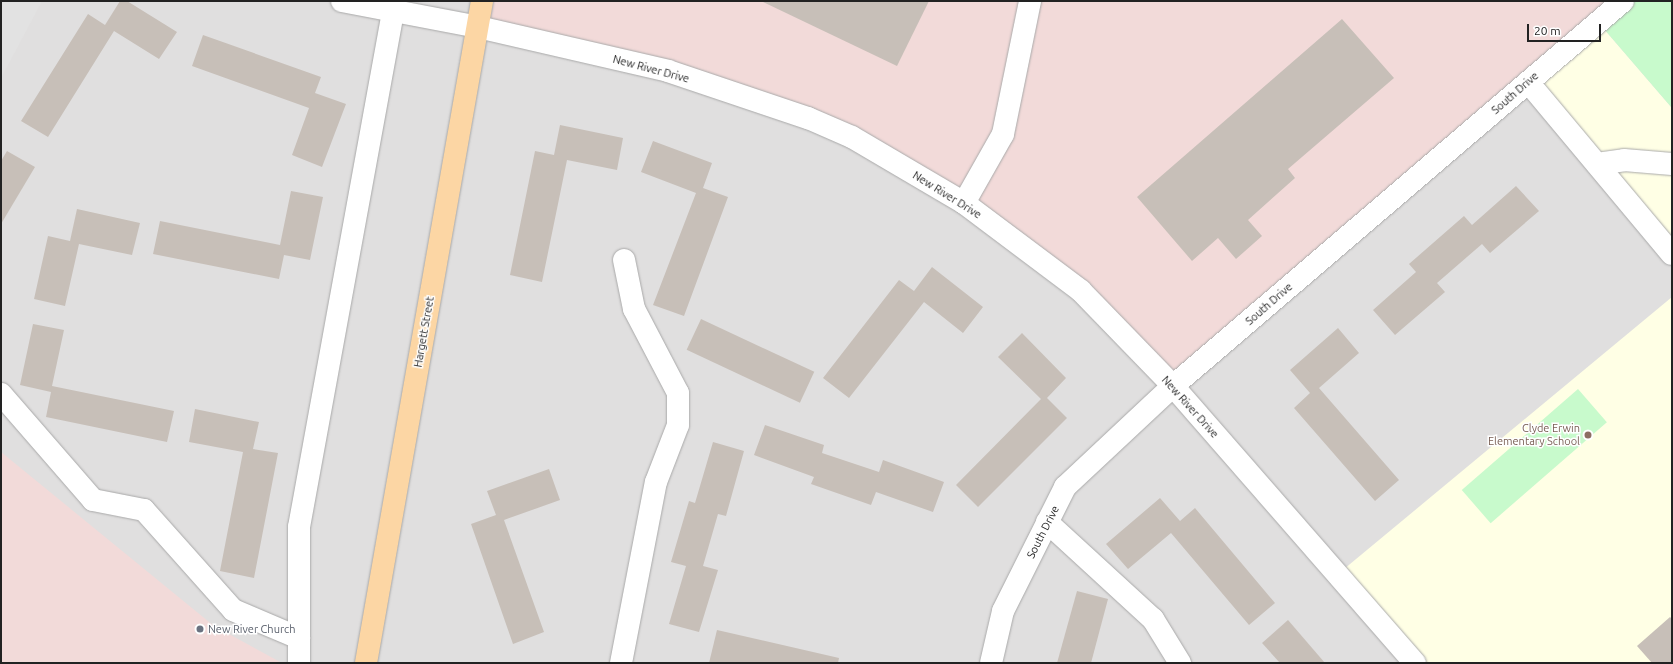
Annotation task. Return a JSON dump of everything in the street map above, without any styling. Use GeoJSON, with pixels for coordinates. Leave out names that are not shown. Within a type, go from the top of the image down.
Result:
{"type":"FeatureCollection","features":[{"type":"Feature","properties":{"kind":"main road","name":"Hargett Street"},"geometry":{"type":"LineString","coordinates":[[366,663],[482,1]]}},
{"type":"Feature","properties":{"kind":"street","name":"New River Drive"},"geometry":{"type":"LineString","coordinates":[[342,1],[394,6],[668,71],[808,118],[852,138],[964,203],[1081,291],[1173,386],[1415,663]]}},
{"type":"Feature","properties":{"kind":"street"},"geometry":{"type":"LineString","coordinates":[[964,203],[1003,134],[1030,1]]}},
{"type":"Feature","properties":{"kind":"street","name":"South Drive"},"geometry":{"type":"LineString","coordinates":[[991,663],[1003,610],[1065,487],[1173,386],[1623,1]]}},
{"type":"Feature","properties":{"kind":"street"},"geometry":{"type":"LineString","coordinates":[[299,663],[299,526],[394,6]]}},
{"type":"Feature","properties":{"kind":"street"},"geometry":{"type":"LineString","coordinates":[[1528,82],[1672,254]]}},
{"type":"Feature","properties":{"kind":"street"},"geometry":{"type":"LineString","coordinates":[[1597,164],[1624,160],[1672,164]]}},
{"type":"Feature","properties":{"kind":"street"},"geometry":{"type":"LineString","coordinates":[[621,663],[656,482],[678,425],[678,393],[634,310],[624,260]]}},
{"type":"Feature","properties":{"kind":"street"},"geometry":{"type":"LineString","coordinates":[[1,394],[94,500],[144,510],[233,610],[299,638]]}},
{"type":"Feature","properties":{"kind":"street"},"geometry":{"type":"LineString","coordinates":[[1047,522],[1153,619],[1180,663]]}},
{"type":"Feature","properties":{"kind":"shaded area"},"geometry":{"type":"Polygon","coordinates":[[[1,1],[1672,1],[1672,663],[1,663],[1,1]]]}},
{"type":"Feature","properties":{"kind":"shaded area"},"geometry":{"type":"Polygon","coordinates":[[[1,1],[42,1],[1,78],[1,1]]]}},
{"type":"Feature","properties":{"kind":"shaded area"},"geometry":{"type":"Polygon","coordinates":[[[482,1],[1623,1],[1173,386],[1081,291],[964,203],[808,118],[478,27],[482,1]]]}},
{"type":"Feature","properties":{"kind":"shaded area"},"geometry":{"type":"Polygon","coordinates":[[[1598,22],[1672,108],[1672,254],[1528,82],[1598,22]]]}},
{"type":"Feature","properties":{"kind":"shaded area","name":"Clyde Erwin Elementary School"},"geometry":{"type":"Polygon","coordinates":[[[1672,297],[1672,663],[1415,663],[1338,574],[1672,297]]]}},
{"type":"Feature","properties":{"kind":"shaded area"},"geometry":{"type":"Polygon","coordinates":[[[1,452],[214,626],[282,663],[1,663],[1,452]]]}},
{"type":"Feature","properties":{"kind":"green space"},"geometry":{"type":"Polygon","coordinates":[[[1623,1],[1672,1],[1672,108],[1598,22],[1623,1]]]}},
{"type":"Feature","properties":{"kind":"green space"},"geometry":{"type":"Polygon","coordinates":[[[1578,389],[1607,422],[1491,523],[1462,490],[1578,389]]]}},
{"type":"Feature","properties":{"kind":"building"},"geometry":{"type":"Polygon","coordinates":[[[120,1],[127,1],[177,32],[159,59],[114,31],[48,137],[21,121],[88,14],[105,25],[120,1]]]}},
{"type":"Feature","properties":{"kind":"building"},"geometry":{"type":"Polygon","coordinates":[[[761,1],[929,1],[897,66],[761,1]]]}},
{"type":"Feature","properties":{"kind":"building"},"geometry":{"type":"Polygon","coordinates":[[[1342,19],[1394,78],[1288,169],[1295,178],[1248,220],[1262,236],[1236,259],[1218,238],[1192,261],[1137,197],[1342,19]]]}},
{"type":"Feature","properties":{"kind":"building"},"geometry":{"type":"Polygon","coordinates":[[[203,35],[321,77],[315,93],[346,104],[322,167],[292,155],[309,108],[192,66],[203,35]]]}},
{"type":"Feature","properties":{"kind":"building"},"geometry":{"type":"Polygon","coordinates":[[[560,125],[623,138],[617,170],[567,160],[542,282],[510,275],[535,151],[554,155],[560,125]]]}},
{"type":"Feature","properties":{"kind":"building"},"geometry":{"type":"Polygon","coordinates":[[[653,141],[712,163],[703,188],[728,197],[684,316],[653,305],[696,193],[641,172],[653,141]]]}},
{"type":"Feature","properties":{"kind":"building"},"geometry":{"type":"Polygon","coordinates":[[[7,151],[35,167],[1,224],[1,161],[7,151]]]}},
{"type":"Feature","properties":{"kind":"building"},"geometry":{"type":"Polygon","coordinates":[[[1516,186],[1539,211],[1490,253],[1482,244],[1437,283],[1445,292],[1395,335],[1373,310],[1416,272],[1409,264],[1464,216],[1472,225],[1516,186]]]}},
{"type":"Feature","properties":{"kind":"building"},"geometry":{"type":"Polygon","coordinates":[[[291,191],[323,197],[310,260],[284,255],[279,279],[153,254],[160,221],[280,245],[291,191]]]}},
{"type":"Feature","properties":{"kind":"building"},"geometry":{"type":"Polygon","coordinates":[[[77,209],[140,223],[132,255],[79,244],[65,306],[34,299],[48,236],[70,241],[77,209]]]}},
{"type":"Feature","properties":{"kind":"building"},"geometry":{"type":"Polygon","coordinates":[[[932,267],[983,307],[963,333],[924,302],[849,398],[823,378],[899,280],[914,291],[932,267]]]}},
{"type":"Feature","properties":{"kind":"building"},"geometry":{"type":"Polygon","coordinates":[[[701,319],[814,372],[800,403],[687,350],[701,319]]]}},
{"type":"Feature","properties":{"kind":"building"},"geometry":{"type":"Polygon","coordinates":[[[33,324],[64,330],[52,386],[174,411],[167,442],[46,417],[51,392],[20,385],[33,324]]]}},
{"type":"Feature","properties":{"kind":"building"},"geometry":{"type":"Polygon","coordinates":[[[1338,328],[1359,353],[1319,388],[1399,480],[1375,501],[1294,408],[1310,393],[1290,370],[1338,328]]]}},
{"type":"Feature","properties":{"kind":"building"},"geometry":{"type":"Polygon","coordinates":[[[1022,333],[1066,378],[1047,398],[1067,418],[978,507],[956,485],[1041,399],[998,357],[1022,333]]]}},
{"type":"Feature","properties":{"kind":"building"},"geometry":{"type":"Polygon","coordinates":[[[195,409],[259,422],[253,449],[278,453],[254,578],[220,571],[243,452],[189,442],[195,409]]]}},
{"type":"Feature","properties":{"kind":"building"},"geometry":{"type":"Polygon","coordinates":[[[765,425],[824,445],[822,453],[879,472],[883,460],[944,482],[933,512],[876,492],[871,505],[811,484],[814,477],[754,455],[765,425]]]}},
{"type":"Feature","properties":{"kind":"building"},"geometry":{"type":"Polygon","coordinates":[[[713,442],[744,451],[726,516],[718,514],[703,566],[718,570],[699,632],[669,624],[686,566],[671,562],[689,501],[695,503],[713,442]]]}},
{"type":"Feature","properties":{"kind":"building"},"geometry":{"type":"Polygon","coordinates":[[[549,469],[560,500],[504,520],[544,632],[513,644],[471,524],[496,515],[487,491],[549,469]]]}},
{"type":"Feature","properties":{"kind":"building"},"geometry":{"type":"Polygon","coordinates":[[[1160,498],[1180,521],[1195,508],[1275,603],[1249,625],[1171,533],[1128,569],[1106,544],[1160,498]]]}},
{"type":"Feature","properties":{"kind":"building"},"geometry":{"type":"Polygon","coordinates":[[[1077,591],[1108,599],[1091,663],[1057,663],[1077,591]]]}},
{"type":"Feature","properties":{"kind":"building"},"geometry":{"type":"Polygon","coordinates":[[[1670,617],[1672,619],[1672,663],[1652,663],[1637,646],[1670,617]]]}},
{"type":"Feature","properties":{"kind":"building"},"geometry":{"type":"Polygon","coordinates":[[[1288,620],[1325,663],[1280,663],[1262,643],[1288,620]]]}},
{"type":"Feature","properties":{"kind":"building"},"geometry":{"type":"Polygon","coordinates":[[[717,630],[839,658],[838,663],[709,663],[717,630]]]}},
{"type":"Feature","properties":{"kind":"place","name":"Clyde Erwin Elementary School"},"geometry":{"type":"Point","coordinates":[1588,435]}},
{"type":"Feature","properties":{"kind":"place","name":"New River Church"},"geometry":{"type":"Point","coordinates":[200,629]}}]}
